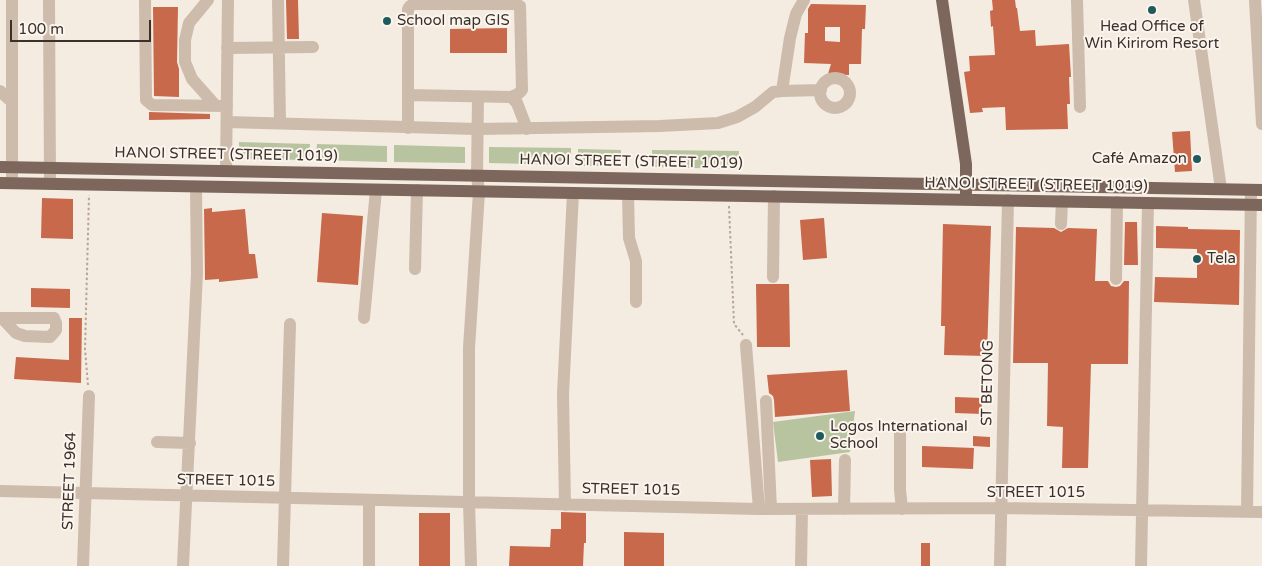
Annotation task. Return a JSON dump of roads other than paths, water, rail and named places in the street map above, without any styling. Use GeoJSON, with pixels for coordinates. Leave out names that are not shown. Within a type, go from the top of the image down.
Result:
{"type":"FeatureCollection","features":[{"type":"Feature","properties":{"kind":"main road"},"geometry":{"type":"LineString","coordinates":[[942,0],[966,164],[966,200]]}},
{"type":"Feature","properties":{"kind":"main road","name":"HANOI STREET (STREET 1019)"},"geometry":{"type":"LineString","coordinates":[[6,167],[1257,190]]}},
{"type":"Feature","properties":{"kind":"main road","name":"HANOI STREET (STREET 1019)"},"geometry":{"type":"LineString","coordinates":[[6,183],[1256,205]]}},
{"type":"Feature","properties":{"kind":"street"},"geometry":{"type":"LineString","coordinates":[[6,183],[12,102],[12,0]]}},
{"type":"Feature","properties":{"kind":"street"},"geometry":{"type":"LineString","coordinates":[[49,0],[50,184]]}},
{"type":"Feature","properties":{"kind":"street"},"geometry":{"type":"LineString","coordinates":[[145,0],[146,100],[152,105],[221,106]]}},
{"type":"Feature","properties":{"kind":"street"},"geometry":{"type":"LineString","coordinates":[[208,0],[189,22],[185,40],[185,62],[192,79],[221,106]]}},
{"type":"Feature","properties":{"kind":"street"},"geometry":{"type":"LineString","coordinates":[[226,171],[226,122],[221,106],[227,48],[228,0]]}},
{"type":"Feature","properties":{"kind":"street"},"geometry":{"type":"LineString","coordinates":[[278,0],[280,123]]}},
{"type":"Feature","properties":{"kind":"street"},"geometry":{"type":"LineString","coordinates":[[782,90],[790,38],[796,14],[804,0]]}},
{"type":"Feature","properties":{"kind":"street"},"geometry":{"type":"LineString","coordinates":[[1077,0],[1080,107]]}},
{"type":"Feature","properties":{"kind":"street"},"geometry":{"type":"LineString","coordinates":[[1194,0],[1221,189]]}},
{"type":"Feature","properties":{"kind":"street"},"geometry":{"type":"LineString","coordinates":[[1258,3],[1262,124]]}},
{"type":"Feature","properties":{"kind":"street"},"geometry":{"type":"LineString","coordinates":[[408,95],[510,97],[518,94],[522,90],[520,6],[516,4],[414,4],[410,6],[408,9],[408,95],[408,128]]}},
{"type":"Feature","properties":{"kind":"street"},"geometry":{"type":"LineString","coordinates":[[227,48],[313,47]]}},
{"type":"Feature","properties":{"kind":"street"},"geometry":{"type":"LineString","coordinates":[[0,90],[12,102]]}},
{"type":"Feature","properties":{"kind":"street"},"geometry":{"type":"LineString","coordinates":[[226,122],[477,129],[660,126],[718,122],[737,117],[755,107],[773,92],[782,90],[821,90]]}},
{"type":"Feature","properties":{"kind":"street"},"geometry":{"type":"LineString","coordinates":[[471,566],[469,348],[479,192],[477,176],[478,97]]}},
{"type":"Feature","properties":{"kind":"street"},"geometry":{"type":"LineString","coordinates":[[510,97],[517,103],[527,129]]}},
{"type":"Feature","properties":{"kind":"street"},"geometry":{"type":"LineString","coordinates":[[183,566],[188,496],[197,273],[196,187]]}},
{"type":"Feature","properties":{"kind":"street"},"geometry":{"type":"LineString","coordinates":[[364,318],[376,190]]}},
{"type":"Feature","properties":{"kind":"street"},"geometry":{"type":"LineString","coordinates":[[415,269],[417,190]]}},
{"type":"Feature","properties":{"kind":"street"},"geometry":{"type":"LineString","coordinates":[[1247,512],[1257,190]]}},
{"type":"Feature","properties":{"kind":"street"},"geometry":{"type":"LineString","coordinates":[[565,505],[563,394],[573,193]]}},
{"type":"Feature","properties":{"kind":"street"},"geometry":{"type":"LineString","coordinates":[[628,194],[629,238],[636,262],[636,302]]}},
{"type":"Feature","properties":{"kind":"street"},"geometry":{"type":"LineString","coordinates":[[773,277],[774,196]]}},
{"type":"Feature","properties":{"kind":"street","name":"ST BETONG"},"geometry":{"type":"LineString","coordinates":[[1000,566],[1008,200]]}},
{"type":"Feature","properties":{"kind":"street"},"geometry":{"type":"LineString","coordinates":[[1061,224],[1062,201]]}},
{"type":"Feature","properties":{"kind":"street"},"geometry":{"type":"LineString","coordinates":[[1116,278],[1117,202]]}},
{"type":"Feature","properties":{"kind":"street"},"geometry":{"type":"LineString","coordinates":[[1140,566],[1148,203]]}},
{"type":"Feature","properties":{"kind":"street"},"geometry":{"type":"LineString","coordinates":[[283,566],[290,324]]}},
{"type":"Feature","properties":{"kind":"street"},"geometry":{"type":"LineString","coordinates":[[746,345],[765,509]]}},
{"type":"Feature","properties":{"kind":"street","name":"STREET 1964"},"geometry":{"type":"LineString","coordinates":[[83,566],[90,396]]}},
{"type":"Feature","properties":{"kind":"street"},"geometry":{"type":"LineString","coordinates":[[765,509],[766,401]]}},
{"type":"Feature","properties":{"kind":"street"},"geometry":{"type":"LineString","coordinates":[[900,432],[900,490],[902,509]]}},
{"type":"Feature","properties":{"kind":"street"},"geometry":{"type":"LineString","coordinates":[[157,442],[190,443]]}},
{"type":"Feature","properties":{"kind":"street"},"geometry":{"type":"LineString","coordinates":[[844,509],[845,460]]}},
{"type":"Feature","properties":{"kind":"street","name":"STREET 1015"},"geometry":{"type":"LineString","coordinates":[[0,491],[765,509],[1001,508],[1262,512]]}},
{"type":"Feature","properties":{"kind":"street"},"geometry":{"type":"LineString","coordinates":[[369,500],[369,566]]}},
{"type":"Feature","properties":{"kind":"street"},"geometry":{"type":"LineString","coordinates":[[801,566],[802,509]]}},
{"type":"Feature","properties":{"kind":"place","name":"Head Office of Win Kirirom Resort"},"geometry":{"type":"Point","coordinates":[1152,10]}},
{"type":"Feature","properties":{"kind":"place","name":"School map GIS"},"geometry":{"type":"Point","coordinates":[387,21]}},
{"type":"Feature","properties":{"kind":"place","name":"Café Amazon"},"geometry":{"type":"Point","coordinates":[1197,159]}},
{"type":"Feature","properties":{"kind":"place","name":"Tela"},"geometry":{"type":"Point","coordinates":[1197,259]}},
{"type":"Feature","properties":{"kind":"place","name":"Logos International School"},"geometry":{"type":"Point","coordinates":[820,436]}}]}
